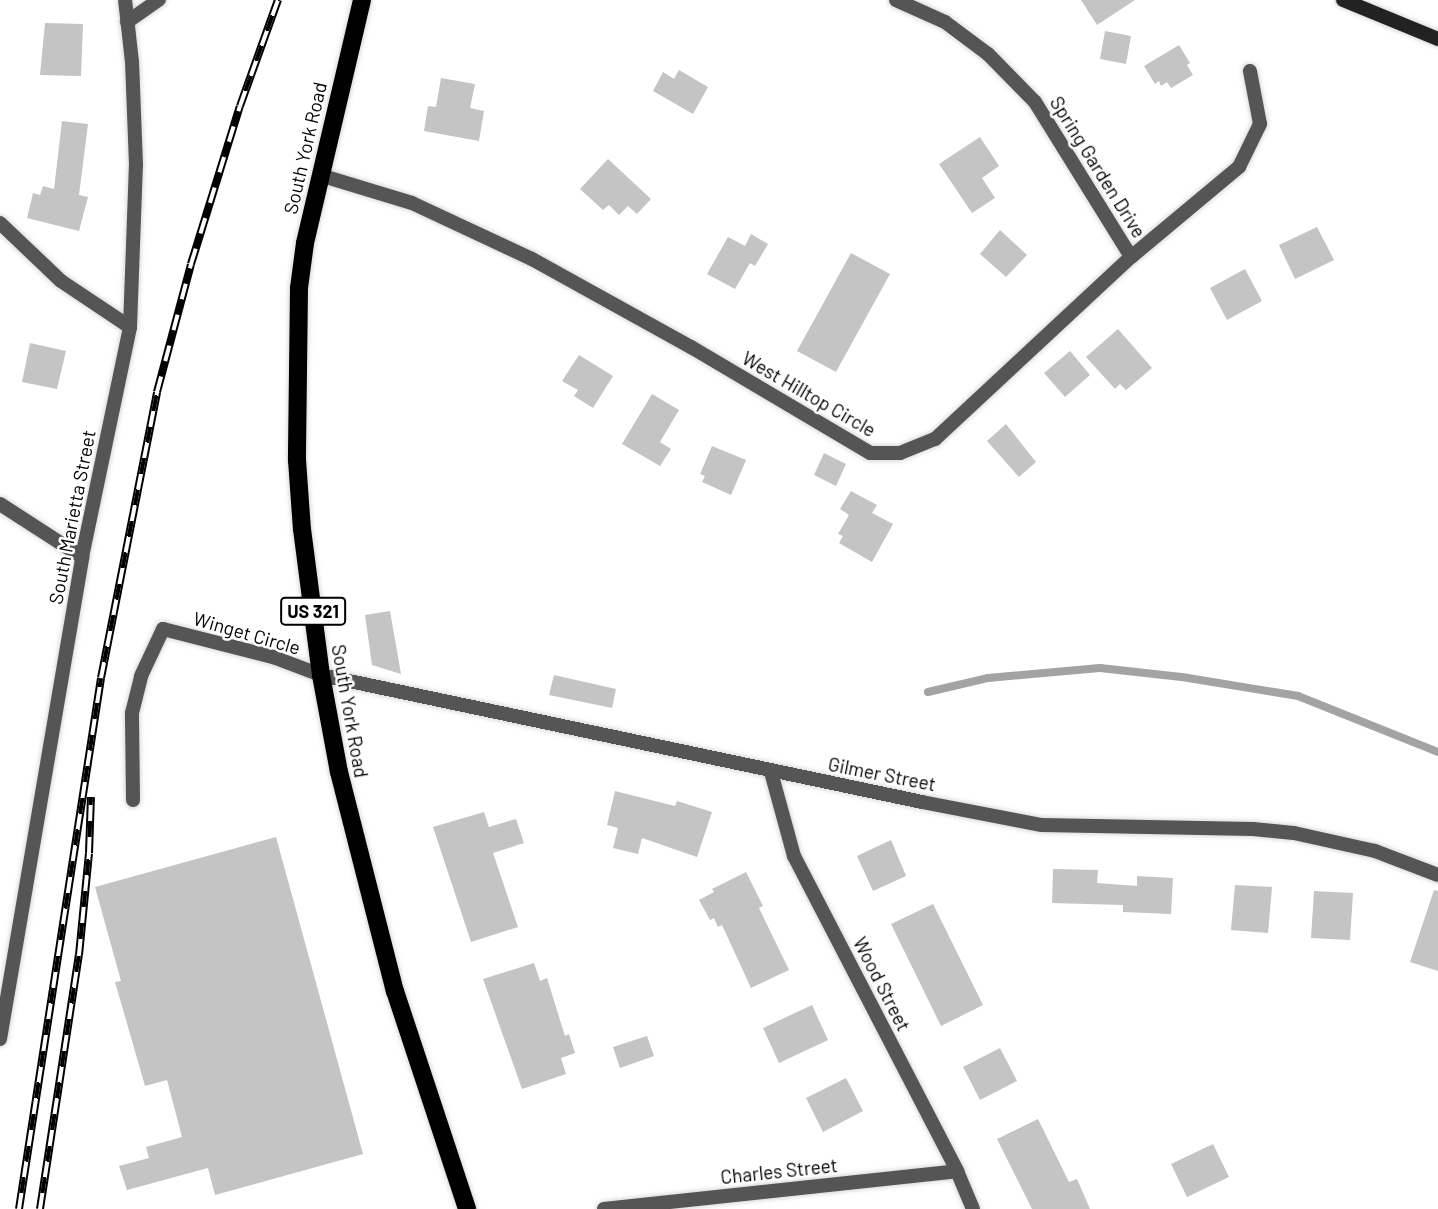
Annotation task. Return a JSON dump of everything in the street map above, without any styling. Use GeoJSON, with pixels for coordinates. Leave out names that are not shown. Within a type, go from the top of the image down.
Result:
{"type":"FeatureCollection","features":[{"type":"Feature","properties":{"kind":"main road","name":"South York Road"},"geometry":{"type":"LineString","coordinates":[[362,0],[302,266],[297,381],[297,460],[302,529],[321,675],[339,772],[395,991],[467,1209]]}},
{"type":"Feature","properties":{"kind":"main road"},"geometry":{"type":"LineString","coordinates":[[1343,0],[1438,39]]}},
{"type":"Feature","properties":{"kind":"street","name":"South Marietta Street"},"geometry":{"type":"LineString","coordinates":[[0,1039],[82,557],[130,327],[136,165],[125,0]]}},
{"type":"Feature","properties":{"kind":"street"},"geometry":{"type":"LineString","coordinates":[[127,22],[159,0]]}},
{"type":"Feature","properties":{"kind":"street","name":"Spring Garden Drive"},"geometry":{"type":"LineString","coordinates":[[896,0],[945,22],[988,54],[1035,102],[1131,257]]}},
{"type":"Feature","properties":{"kind":"street","name":"West Hilltop Circle"},"geometry":{"type":"LineString","coordinates":[[323,176],[412,203],[532,259],[691,347],[870,453],[900,453],[935,439],[1131,257],[1239,167],[1260,124],[1250,71]]}},
{"type":"Feature","properties":{"kind":"street"},"geometry":{"type":"LineString","coordinates":[[0,223],[61,281],[130,327]]}},
{"type":"Feature","properties":{"kind":"street"},"geometry":{"type":"LineString","coordinates":[[0,503],[82,557]]}},
{"type":"Feature","properties":{"kind":"street","name":"Winget Circle"},"geometry":{"type":"LineString","coordinates":[[133,800],[132,713],[141,676],[163,629],[273,657],[321,675]]}},
{"type":"Feature","properties":{"kind":"street","name":"Gilmer Street"},"geometry":{"type":"LineString","coordinates":[[321,675],[771,772],[1042,825],[1294,832],[1375,851],[1438,875]]}},
{"type":"Feature","properties":{"kind":"street","name":"Wood Street"},"geometry":{"type":"LineString","coordinates":[[771,772],[794,856],[957,1171],[973,1209]]}},
{"type":"Feature","properties":{"kind":"street","name":"Charles Street"},"geometry":{"type":"LineString","coordinates":[[604,1209],[957,1171]]}},
{"type":"Feature","properties":{"kind":"building"},"geometry":{"type":"Polygon","coordinates":[[[1081,0],[1135,0],[1097,25],[1081,0]]]}},
{"type":"Feature","properties":{"kind":"building"},"geometry":{"type":"Polygon","coordinates":[[[45,23],[83,24],[81,76],[40,75],[45,23]]]}},
{"type":"Feature","properties":{"kind":"building"},"geometry":{"type":"Polygon","coordinates":[[[1105,31],[1131,36],[1126,64],[1100,59],[1105,31]]]}},
{"type":"Feature","properties":{"kind":"building"},"geometry":{"type":"Polygon","coordinates":[[[1179,45],[1190,63],[1187,65],[1193,75],[1171,88],[1167,82],[1161,86],[1159,81],[1155,84],[1144,66],[1179,45]]]}},
{"type":"Feature","properties":{"kind":"building"},"geometry":{"type":"Polygon","coordinates":[[[679,70],[708,87],[693,114],[653,91],[663,72],[674,79],[679,70]]]}},
{"type":"Feature","properties":{"kind":"building"},"geometry":{"type":"Polygon","coordinates":[[[441,78],[475,84],[470,108],[484,111],[479,141],[424,131],[428,106],[436,107],[441,78]]]}},
{"type":"Feature","properties":{"kind":"building"},"geometry":{"type":"Polygon","coordinates":[[[62,121],[88,124],[79,195],[88,197],[79,231],[27,218],[33,193],[40,195],[43,186],[54,189],[62,121]]]}},
{"type":"Feature","properties":{"kind":"building"},"geometry":{"type":"Polygon","coordinates":[[[980,137],[999,166],[982,178],[995,198],[972,213],[939,164],[980,137]]]}},
{"type":"Feature","properties":{"kind":"building"},"geometry":{"type":"Polygon","coordinates":[[[608,159],[651,199],[637,214],[628,206],[619,215],[609,205],[603,210],[580,189],[608,159]]]}},
{"type":"Feature","properties":{"kind":"building"},"geometry":{"type":"Polygon","coordinates":[[[1317,227],[1334,260],[1295,279],[1279,245],[1317,227]]]}},
{"type":"Feature","properties":{"kind":"building"},"geometry":{"type":"Polygon","coordinates":[[[1000,230],[1027,255],[1006,277],[980,254],[1000,230]]]}},
{"type":"Feature","properties":{"kind":"building"},"geometry":{"type":"Polygon","coordinates":[[[751,234],[768,244],[755,266],[750,263],[735,289],[707,274],[728,237],[745,246],[751,234]]]}},
{"type":"Feature","properties":{"kind":"building"},"geometry":{"type":"Polygon","coordinates":[[[851,253],[890,274],[836,372],[797,351],[851,253]]]}},
{"type":"Feature","properties":{"kind":"building"},"geometry":{"type":"Polygon","coordinates":[[[1245,269],[1262,301],[1227,320],[1210,288],[1245,269]]]}},
{"type":"Feature","properties":{"kind":"building"},"geometry":{"type":"Polygon","coordinates":[[[1118,329],[1152,368],[1126,390],[1120,384],[1115,389],[1086,357],[1118,329]]]}},
{"type":"Feature","properties":{"kind":"building"},"geometry":{"type":"Polygon","coordinates":[[[30,343],[66,351],[57,389],[22,382],[30,343]]]}},
{"type":"Feature","properties":{"kind":"building"},"geometry":{"type":"Polygon","coordinates":[[[1070,351],[1090,375],[1065,397],[1044,373],[1070,351]]]}},
{"type":"Feature","properties":{"kind":"building"},"geometry":{"type":"Polygon","coordinates":[[[579,355],[613,376],[593,408],[574,396],[578,390],[562,381],[579,355]]]}},
{"type":"Feature","properties":{"kind":"building"},"geometry":{"type":"Polygon","coordinates":[[[652,394],[679,410],[660,442],[671,449],[660,466],[622,444],[652,394]]]}},
{"type":"Feature","properties":{"kind":"building"},"geometry":{"type":"Polygon","coordinates":[[[1006,424],[1036,462],[1019,477],[987,441],[1006,424]]]}},
{"type":"Feature","properties":{"kind":"building"},"geometry":{"type":"Polygon","coordinates":[[[712,446],[746,460],[731,495],[702,482],[705,476],[700,474],[712,446]]]}},
{"type":"Feature","properties":{"kind":"building"},"geometry":{"type":"Polygon","coordinates":[[[824,453],[846,464],[836,486],[814,475],[824,453]]]}},
{"type":"Feature","properties":{"kind":"building"},"geometry":{"type":"Polygon","coordinates":[[[851,491],[877,505],[872,513],[893,524],[872,562],[839,543],[843,536],[838,534],[849,515],[840,509],[851,491]]]}},
{"type":"Feature","properties":{"kind":"building"},"geometry":{"type":"Polygon","coordinates":[[[390,611],[401,674],[372,665],[365,615],[390,611]]]}},
{"type":"Feature","properties":{"kind":"building"},"geometry":{"type":"Polygon","coordinates":[[[554,675],[616,689],[612,708],[549,695],[554,675]]]}},
{"type":"Feature","properties":{"kind":"building"},"geometry":{"type":"Polygon","coordinates":[[[615,791],[675,806],[677,801],[712,812],[697,857],[642,838],[638,854],[613,848],[618,828],[607,825],[615,791]]]}},
{"type":"Feature","properties":{"kind":"building"},"geometry":{"type":"Polygon","coordinates":[[[484,812],[489,827],[516,819],[524,843],[493,853],[518,927],[471,942],[433,827],[484,812]]]}},
{"type":"Feature","properties":{"kind":"building"},"geometry":{"type":"Polygon","coordinates":[[[276,837],[363,1154],[215,1195],[208,1168],[127,1190],[119,1166],[149,1158],[146,1147],[182,1137],[167,1080],[145,1086],[115,982],[121,981],[95,887],[276,837]]]}},
{"type":"Feature","properties":{"kind":"building"},"geometry":{"type":"Polygon","coordinates":[[[891,840],[906,876],[873,891],[857,856],[891,840]]]}},
{"type":"Feature","properties":{"kind":"building"},"geometry":{"type":"Polygon","coordinates":[[[1053,869],[1098,870],[1097,883],[1137,886],[1137,876],[1173,878],[1171,914],[1123,912],[1123,905],[1052,903],[1053,869]]]}},
{"type":"Feature","properties":{"kind":"building"},"geometry":{"type":"Polygon","coordinates":[[[746,872],[763,906],[759,908],[789,970],[751,988],[722,925],[718,927],[714,918],[710,920],[699,900],[714,892],[712,889],[746,872]]]}},
{"type":"Feature","properties":{"kind":"building"},"geometry":{"type":"Polygon","coordinates":[[[1235,885],[1272,887],[1268,933],[1231,930],[1235,885]]]}},
{"type":"Feature","properties":{"kind":"building"},"geometry":{"type":"Polygon","coordinates":[[[1434,890],[1438,891],[1438,971],[1410,962],[1434,890]]]}},
{"type":"Feature","properties":{"kind":"building"},"geometry":{"type":"Polygon","coordinates":[[[1314,891],[1353,893],[1350,940],[1311,938],[1314,891]]]}},
{"type":"Feature","properties":{"kind":"building"},"geometry":{"type":"Polygon","coordinates":[[[933,904],[983,1005],[941,1026],[891,924],[933,904]]]}},
{"type":"Feature","properties":{"kind":"building"},"geometry":{"type":"Polygon","coordinates":[[[534,963],[540,981],[547,978],[565,1036],[569,1034],[575,1053],[561,1058],[566,1074],[522,1089],[483,979],[534,963]]]}},
{"type":"Feature","properties":{"kind":"building"},"geometry":{"type":"Polygon","coordinates":[[[812,1005],[828,1040],[779,1063],[763,1028],[812,1005]]]}},
{"type":"Feature","properties":{"kind":"building"},"geometry":{"type":"Polygon","coordinates":[[[647,1036],[654,1056],[620,1068],[613,1047],[647,1036]]]}},
{"type":"Feature","properties":{"kind":"building"},"geometry":{"type":"Polygon","coordinates":[[[1000,1048],[1017,1081],[980,1100],[963,1067],[1000,1048]]]}},
{"type":"Feature","properties":{"kind":"building"},"geometry":{"type":"Polygon","coordinates":[[[846,1078],[863,1111],[823,1132],[806,1098],[846,1078]]]}},
{"type":"Feature","properties":{"kind":"building"},"geometry":{"type":"Polygon","coordinates":[[[1038,1119],[1069,1182],[1077,1179],[1090,1209],[1032,1209],[997,1139],[1038,1119]]]}},
{"type":"Feature","properties":{"kind":"building"},"geometry":{"type":"Polygon","coordinates":[[[1213,1144],[1229,1177],[1187,1197],[1171,1164],[1213,1144]]]}},
{"type":"Feature","properties":{"kind":"waterway"},"geometry":{"type":"LineString","coordinates":[[928,692],[988,678],[1100,668],[1182,677],[1298,696],[1438,752]]}},
{"type":"Feature","properties":{"kind":"railway"},"geometry":{"type":"LineString","coordinates":[[19,1209],[101,678],[157,392],[191,264],[240,106],[278,0]]}},
{"type":"Feature","properties":{"kind":"railway"},"geometry":{"type":"LineString","coordinates":[[40,1209],[79,955],[89,853],[91,797]]}}]}
